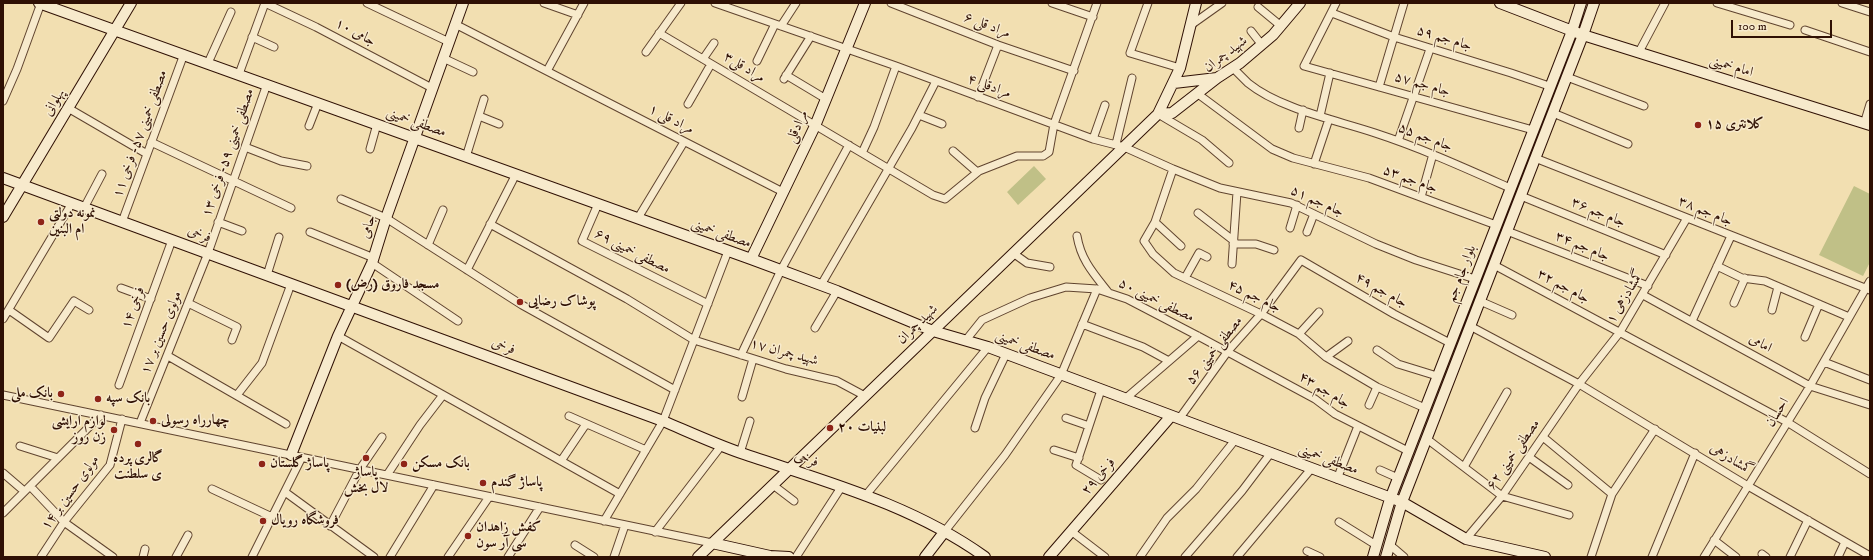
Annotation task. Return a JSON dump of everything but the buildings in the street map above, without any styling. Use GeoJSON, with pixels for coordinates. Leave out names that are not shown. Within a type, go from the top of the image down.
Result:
{"type":"FeatureCollection","features":[{"type":"Feature","properties":{"kind":"street","name":"مصطفی خمینی"},"geometry":{"type":"LineString","coordinates":[[40,3],[114,31],[184,54],[751,259],[837,291],[933,331],[988,347],[1390,499],[1402,502]]}},
{"type":"Feature","properties":{"kind":"street"},"geometry":{"type":"LineString","coordinates":[[3,101],[17,69],[40,3]]}},
{"type":"Feature","properties":{"kind":"street","name":"پهلوانی"},"geometry":{"type":"LineString","coordinates":[[3,217],[131,3]]}},
{"type":"Feature","properties":{"kind":"street"},"geometry":{"type":"LineString","coordinates":[[239,74],[265,3]]}},
{"type":"Feature","properties":{"kind":"street","name":"جامی ۱۰"},"geometry":{"type":"LineString","coordinates":[[265,3],[316,27],[432,88]]}},
{"type":"Feature","properties":{"kind":"street"},"geometry":{"type":"LineString","coordinates":[[367,3],[449,42]]}},
{"type":"Feature","properties":{"kind":"street"},"geometry":{"type":"LineString","coordinates":[[544,3],[578,15]]}},
{"type":"Feature","properties":{"kind":"street"},"geometry":{"type":"LineString","coordinates":[[547,71],[584,3]]}},
{"type":"Feature","properties":{"kind":"street"},"geometry":{"type":"LineString","coordinates":[[646,52],[681,3]]}},
{"type":"Feature","properties":{"kind":"street","name":"مرادقلی ۴"},"geometry":{"type":"LineString","coordinates":[[715,3],[846,48],[1093,139],[1120,145]]}},
{"type":"Feature","properties":{"kind":"street"},"geometry":{"type":"LineString","coordinates":[[757,61],[778,25],[796,3]]}},
{"type":"Feature","properties":{"kind":"street","name":"مرادقلی"},"geometry":{"type":"LineString","coordinates":[[751,259],[815,126],[864,3]]}},
{"type":"Feature","properties":{"kind":"street","name":"مراد قلی ۶"},"geometry":{"type":"LineString","coordinates":[[891,3],[998,45],[1074,71]]}},
{"type":"Feature","properties":{"kind":"street"},"geometry":{"type":"LineString","coordinates":[[1052,3],[1093,17]]}},
{"type":"Feature","properties":{"kind":"street"},"geometry":{"type":"LineString","coordinates":[[953,151],[977,172],[1016,156],[1043,156],[1049,152],[1054,124],[1093,17],[1096,3]]}},
{"type":"Feature","properties":{"kind":"street"},"geometry":{"type":"LineString","coordinates":[[1148,3],[1130,53],[1180,68]]}},
{"type":"Feature","properties":{"kind":"street","name":"شهید چمران"},"geometry":{"type":"LineString","coordinates":[[698,557],[1014,253],[1120,145],[1158,114],[1180,68],[1196,3]]}},
{"type":"Feature","properties":{"kind":"street"},"geometry":{"type":"LineString","coordinates":[[1191,25],[1222,3]]}},
{"type":"Feature","properties":{"kind":"street","name":"شهید چمران"},"geometry":{"type":"LineString","coordinates":[[1158,114],[1172,113],[1217,78],[1233,68],[1262,45],[1281,26],[1300,3]]}},
{"type":"Feature","properties":{"kind":"street"},"geometry":{"type":"LineString","coordinates":[[1332,13],[1336,3]]}},
{"type":"Feature","properties":{"kind":"street"},"geometry":{"type":"LineString","coordinates":[[1379,87],[1404,3]]}},
{"type":"Feature","properties":{"kind":"street"},"geometry":{"type":"LineString","coordinates":[[1500,3],[1572,31]]}},
{"type":"Feature","properties":{"kind":"street","name":"بلوار جام جم"},"geometry":{"type":"LineString","coordinates":[[1373,557],[1390,499],[1408,451],[1532,130],[1572,31],[1581,3]]}},
{"type":"Feature","properties":{"kind":"street","name":"بلوار جام جم"},"geometry":{"type":"LineString","coordinates":[[1386,557],[1402,502],[1567,77],[1594,3]]}},
{"type":"Feature","properties":{"kind":"street"},"geometry":{"type":"LineString","coordinates":[[1639,52],[1665,3]]}},
{"type":"Feature","properties":{"kind":"street"},"geometry":{"type":"LineString","coordinates":[[1717,3],[1790,25]]}},
{"type":"Feature","properties":{"kind":"street"},"geometry":{"type":"LineString","coordinates":[[1842,3],[1870,12]]}},
{"type":"Feature","properties":{"kind":"street","name":"جامی"},"geometry":{"type":"LineString","coordinates":[[291,455],[338,336],[353,307],[373,260],[386,218],[456,24],[461,4]]}},
{"type":"Feature","properties":{"kind":"street"},"geometry":{"type":"LineString","coordinates":[[1258,7],[1281,26]]}},
{"type":"Feature","properties":{"kind":"street"},"geometry":{"type":"LineString","coordinates":[[208,63],[231,12]]}},
{"type":"Feature","properties":{"kind":"street","name":"جام جم ۵۹"},"geometry":{"type":"LineString","coordinates":[[1332,13],[1394,37],[1550,86]]}},
{"type":"Feature","properties":{"kind":"street","name":"جام جم ۵۷"},"geometry":{"type":"LineString","coordinates":[[1332,13],[1304,66],[1532,130]]}},
{"type":"Feature","properties":{"kind":"street","name":"مراد قلی ۱"},"geometry":{"type":"LineString","coordinates":[[456,24],[783,192]]}},
{"type":"Feature","properties":{"kind":"street"},"geometry":{"type":"LineString","coordinates":[[1805,30],[1870,52]]}},
{"type":"Feature","properties":{"kind":"street","name":"امام خمینی"},"geometry":{"type":"LineString","coordinates":[[1572,31],[1867,124]]}},
{"type":"Feature","properties":{"kind":"street"},"geometry":{"type":"LineString","coordinates":[[1251,32],[1262,45]]}},
{"type":"Feature","properties":{"kind":"street","name":"مراد قلی۳"},"geometry":{"type":"LineString","coordinates":[[659,33],[933,195],[945,199],[977,172]]}},
{"type":"Feature","properties":{"kind":"street"},"geometry":{"type":"LineString","coordinates":[[811,36],[785,77],[826,99]]}},
{"type":"Feature","properties":{"kind":"street"},"geometry":{"type":"LineString","coordinates":[[252,37],[274,47]]}},
{"type":"Feature","properties":{"kind":"street"},"geometry":{"type":"LineString","coordinates":[[703,59],[714,43]]}},
{"type":"Feature","properties":{"kind":"street"},"geometry":{"type":"LineString","coordinates":[[978,96],[998,45]]}},
{"type":"Feature","properties":{"kind":"street"},"geometry":{"type":"LineString","coordinates":[[1398,141],[1430,49]]}},
{"type":"Feature","properties":{"kind":"street","name":"مصطفی خمینی ۵۷- فرخی ۱۱"},"geometry":{"type":"LineString","coordinates":[[122,222],[184,54]]}},
{"type":"Feature","properties":{"kind":"street"},"geometry":{"type":"LineString","coordinates":[[443,58],[473,72]]}},
{"type":"Feature","properties":{"kind":"street"},"geometry":{"type":"LineString","coordinates":[[688,104],[711,64]]}},
{"type":"Feature","properties":{"kind":"street"},"geometry":{"type":"LineString","coordinates":[[862,153],[874,127],[896,66]]}},
{"type":"Feature","properties":{"kind":"street","name":"جام جم ۵۵"},"geometry":{"type":"LineString","coordinates":[[1233,68],[1249,84],[1274,99],[1433,154],[1510,188]]}},
{"type":"Feature","properties":{"kind":"street"},"geometry":{"type":"LineString","coordinates":[[1320,116],[1330,73]]}},
{"type":"Feature","properties":{"kind":"street"},"geometry":{"type":"LineString","coordinates":[[1567,77],[1644,106]]}},
{"type":"Feature","properties":{"kind":"street"},"geometry":{"type":"LineString","coordinates":[[1120,145],[1132,78]]}},
{"type":"Feature","properties":{"kind":"street"},"geometry":{"type":"LineString","coordinates":[[1174,83],[1217,78]]}},
{"type":"Feature","properties":{"kind":"street"},"geometry":{"type":"LineString","coordinates":[[821,285],[919,115],[936,81]]}},
{"type":"Feature","properties":{"kind":"street","name":"مصطفی خمینی ۵۹- فرخی ۱۳"},"geometry":{"type":"LineString","coordinates":[[208,253],[267,84]]}},
{"type":"Feature","properties":{"kind":"street","name":"جام جم ۵۳"},"geometry":{"type":"LineString","coordinates":[[1198,94],[1272,149],[1293,158],[1369,178],[1496,225]]}},
{"type":"Feature","properties":{"kind":"street"},"geometry":{"type":"LineString","coordinates":[[466,157],[484,100]]}},
{"type":"Feature","properties":{"kind":"street"},"geometry":{"type":"LineString","coordinates":[[309,126],[318,103]]}},
{"type":"Feature","properties":{"kind":"street"},"geometry":{"type":"LineString","coordinates":[[1867,124],[1870,104]]}},
{"type":"Feature","properties":{"kind":"street"},"geometry":{"type":"LineString","coordinates":[[1093,139],[1106,105]]}},
{"type":"Feature","properties":{"kind":"street"},"geometry":{"type":"LineString","coordinates":[[68,108],[147,154]]}},
{"type":"Feature","properties":{"kind":"street"},"geometry":{"type":"LineString","coordinates":[[1299,128],[1303,110]]}},
{"type":"Feature","properties":{"kind":"street"},"geometry":{"type":"LineString","coordinates":[[1553,113],[1628,144]]}},
{"type":"Feature","properties":{"kind":"street"},"geometry":{"type":"LineString","coordinates":[[1158,114],[1202,140],[1229,162]]}},
{"type":"Feature","properties":{"kind":"street"},"geometry":{"type":"LineString","coordinates":[[919,115],[942,124]]}},
{"type":"Feature","properties":{"kind":"street"},"geometry":{"type":"LineString","coordinates":[[479,116],[499,124]]}},
{"type":"Feature","properties":{"kind":"street"},"geometry":{"type":"LineString","coordinates":[[1314,164],[1329,119]]}},
{"type":"Feature","properties":{"kind":"street"},"geometry":{"type":"LineString","coordinates":[[370,149],[377,124]]}},
{"type":"Feature","properties":{"kind":"street"},"geometry":{"type":"LineString","coordinates":[[151,142],[290,208]]}},
{"type":"Feature","properties":{"kind":"street"},"geometry":{"type":"LineString","coordinates":[[638,218],[684,142]]}},
{"type":"Feature","properties":{"kind":"street","name":"جام جم ۵۱"},"geometry":{"type":"LineString","coordinates":[[1120,145],[1172,169],[1220,188],[1274,198],[1297,205],[1376,244],[1416,260],[1475,279]]}},
{"type":"Feature","properties":{"kind":"street"},"geometry":{"type":"LineString","coordinates":[[741,355],[781,270],[849,146]]}},
{"type":"Feature","properties":{"kind":"street"},"geometry":{"type":"LineString","coordinates":[[245,147],[281,161],[307,166]]}},
{"type":"Feature","properties":{"kind":"street"},"geometry":{"type":"LineString","coordinates":[[1422,198],[1433,154]]}},
{"type":"Feature","properties":{"kind":"street","name":"جام جم ۳۸"},"geometry":{"type":"LineString","coordinates":[[1535,158],[1868,290]]}},
{"type":"Feature","properties":{"kind":"street","name":"جام جم ۴۵"},"geometry":{"type":"LineString","coordinates":[[1172,169],[1154,222],[1144,241],[1152,254],[1174,273],[1261,314],[1299,334],[1326,357],[1377,387],[1425,408]]}},
{"type":"Feature","properties":{"kind":"street"},"geometry":{"type":"LineString","coordinates":[[84,208],[102,174]]}},
{"type":"Feature","properties":{"kind":"street"},"geometry":{"type":"LineString","coordinates":[[467,270],[516,174]]}},
{"type":"Feature","properties":{"kind":"street","name":"فرخی"},"geometry":{"type":"LineString","coordinates":[[3,178],[663,421],[740,453],[842,486],[908,511],[945,531],[985,557]]}},
{"type":"Feature","properties":{"kind":"street"},"geometry":{"type":"LineString","coordinates":[[1232,264],[1237,192]]}},
{"type":"Feature","properties":{"kind":"street","name":"جام جم ۳۶"},"geometry":{"type":"LineString","coordinates":[[1521,196],[1666,255]]}},
{"type":"Feature","properties":{"kind":"street"},"geometry":{"type":"LineString","coordinates":[[341,199],[386,218],[522,305],[675,390]]}},
{"type":"Feature","properties":{"kind":"street"},"geometry":{"type":"LineString","coordinates":[[3,319],[72,203]]}},
{"type":"Feature","properties":{"kind":"street","name":"مصطفی خمینی ۶۹"},"geometry":{"type":"LineString","coordinates":[[598,204],[582,241],[708,304]]}},
{"type":"Feature","properties":{"kind":"street"},"geometry":{"type":"LineString","coordinates":[[1290,228],[1297,205]]}},
{"type":"Feature","properties":{"kind":"street"},"geometry":{"type":"LineString","coordinates":[[428,245],[443,210]]}},
{"type":"Feature","properties":{"kind":"street"},"geometry":{"type":"LineString","coordinates":[[1198,213],[1234,242],[1256,244],[1274,250]]}},
{"type":"Feature","properties":{"kind":"street"},"geometry":{"type":"LineString","coordinates":[[1307,232],[1314,214]]}},
{"type":"Feature","properties":{"kind":"street","name":"گمشادزهی ۱"},"geometry":{"type":"LineString","coordinates":[[1580,384],[1620,332],[1687,218]]}},
{"type":"Feature","properties":{"kind":"street"},"geometry":{"type":"LineString","coordinates":[[218,222],[242,231]]}},
{"type":"Feature","properties":{"kind":"street"},"geometry":{"type":"LineString","coordinates":[[1154,222],[1181,246]]}},
{"type":"Feature","properties":{"kind":"street","name":"شهید چمران ۱۷"},"geometry":{"type":"LineString","coordinates":[[490,224],[627,299],[694,340],[753,359],[837,381],[865,396]]}},
{"type":"Feature","properties":{"kind":"street","name":"جام جم ۳۴"},"geometry":{"type":"LineString","coordinates":[[1507,231],[1648,286]]}},
{"type":"Feature","properties":{"kind":"street"},"geometry":{"type":"LineString","coordinates":[[310,232],[373,260],[458,321]]}},
{"type":"Feature","properties":{"kind":"street"},"geometry":{"type":"LineString","coordinates":[[1077,236],[1080,251],[1090,270],[1108,292]]}},
{"type":"Feature","properties":{"kind":"street"},"geometry":{"type":"LineString","coordinates":[[1692,321],[1731,236]]}},
{"type":"Feature","properties":{"kind":"street"},"geometry":{"type":"LineString","coordinates":[[267,275],[279,237]]}},
{"type":"Feature","properties":{"kind":"street","name":"فرخی ۱۴"},"geometry":{"type":"LineString","coordinates":[[120,385],[172,240]]}},
{"type":"Feature","properties":{"kind":"street"},"geometry":{"type":"LineString","coordinates":[[604,521],[663,421],[728,251]]}},
{"type":"Feature","properties":{"kind":"street","name":"مولوی حسین بر ۱۷"},"geometry":{"type":"LineString","coordinates":[[140,423],[208,253]]}},
{"type":"Feature","properties":{"kind":"street"},"geometry":{"type":"LineString","coordinates":[[1014,253],[1026,263],[1050,267]]}},
{"type":"Feature","properties":{"kind":"street"},"geometry":{"type":"LineString","coordinates":[[1185,278],[1199,254],[1207,257]]}},
{"type":"Feature","properties":{"kind":"street","name":"مصطفی خمینی ۵۶"},"geometry":{"type":"LineString","coordinates":[[1175,418],[1228,351],[1261,314],[1301,260]]}},
{"type":"Feature","properties":{"kind":"street","name":"جام جم ۴۹"},"geometry":{"type":"LineString","coordinates":[[1301,260],[1394,314],[1450,343]]}},
{"type":"Feature","properties":{"kind":"street","name":"جام جم ۳۲"},"geometry":{"type":"LineString","coordinates":[[1494,265],[1787,422],[1870,474]]}},
{"type":"Feature","properties":{"kind":"street"},"geometry":{"type":"LineString","coordinates":[[1717,266],[1744,278],[1765,281],[1849,317]]}},
{"type":"Feature","properties":{"kind":"street"},"geometry":{"type":"LineString","coordinates":[[1734,303],[1744,278]]}},
{"type":"Feature","properties":{"kind":"street","name":"احسان"},"geometry":{"type":"LineString","coordinates":[[1704,557],[1810,386],[1849,317],[1868,290],[1870,281]]}},
{"type":"Feature","properties":{"kind":"street"},"geometry":{"type":"LineString","coordinates":[[237,395],[262,363],[291,284]]}},
{"type":"Feature","properties":{"kind":"street","name":"مصطفی خمینی ۵۰"},"geometry":{"type":"LineString","coordinates":[[966,340],[982,320],[1030,298],[1066,287],[1097,289],[1127,299],[1228,351]]}},
{"type":"Feature","properties":{"kind":"street"},"geometry":{"type":"LineString","coordinates":[[1772,310],[1778,287]]}},
{"type":"Feature","properties":{"kind":"street"},"geometry":{"type":"LineString","coordinates":[[121,288],[151,299]]}},
{"type":"Feature","properties":{"kind":"street"},"geometry":{"type":"LineString","coordinates":[[925,557],[1005,455],[1060,375],[1097,289]]}},
{"type":"Feature","properties":{"kind":"street"},"geometry":{"type":"LineString","coordinates":[[815,328],[837,291]]}},
{"type":"Feature","properties":{"kind":"street","name":"امامی"},"geometry":{"type":"LineString","coordinates":[[1643,295],[1810,386],[1870,405]]}},
{"type":"Feature","properties":{"kind":"street"},"geometry":{"type":"LineString","coordinates":[[9,310],[49,338],[74,301],[89,310]]}},
{"type":"Feature","properties":{"kind":"street"},"geometry":{"type":"LineString","coordinates":[[1480,301],[1512,315]]}},
{"type":"Feature","properties":{"kind":"street"},"geometry":{"type":"LineString","coordinates":[[188,303],[237,326],[232,340]]}},
{"type":"Feature","properties":{"kind":"street"},"geometry":{"type":"LineString","coordinates":[[1805,336],[1819,304]]}},
{"type":"Feature","properties":{"kind":"street"},"geometry":{"type":"LineString","coordinates":[[1299,334],[1319,312]]}},
{"type":"Feature","properties":{"kind":"street"},"geometry":{"type":"LineString","coordinates":[[1082,324],[1143,347],[1168,361]]}},
{"type":"Feature","properties":{"kind":"street","name":"گمشادزهی"},"geometry":{"type":"LineString","coordinates":[[1470,326],[1580,384],[1748,486],[1870,556]]}},
{"type":"Feature","properties":{"kind":"street"},"geometry":{"type":"LineString","coordinates":[[338,336],[620,494]]}},
{"type":"Feature","properties":{"kind":"street"},"geometry":{"type":"LineString","coordinates":[[1125,399],[1198,336]]}},
{"type":"Feature","properties":{"kind":"street"},"geometry":{"type":"LineString","coordinates":[[1326,357],[1348,341]]}},
{"type":"Feature","properties":{"kind":"street"},"geometry":{"type":"LineString","coordinates":[[866,495],[988,347]]}},
{"type":"Feature","properties":{"kind":"street"},"geometry":{"type":"LineString","coordinates":[[1377,350],[1398,364],[1437,376]]}},
{"type":"Feature","properties":{"kind":"street","name":"جام جم ۴۳"},"geometry":{"type":"LineString","coordinates":[[1228,351],[1315,399],[1335,414],[1408,451]]}},
{"type":"Feature","properties":{"kind":"street"},"geometry":{"type":"LineString","coordinates":[[975,428],[985,398],[1006,354]]}},
{"type":"Feature","properties":{"kind":"street"},"geometry":{"type":"LineString","coordinates":[[168,356],[286,424]]}},
{"type":"Feature","properties":{"kind":"street"},"geometry":{"type":"LineString","coordinates":[[742,397],[753,359]]}},
{"type":"Feature","properties":{"kind":"street"},"geometry":{"type":"LineString","coordinates":[[1824,362],[1870,380]]}},
{"type":"Feature","properties":{"kind":"street","name":"مصطفی خمینی ۶۲"},"geometry":{"type":"LineString","coordinates":[[1466,539],[1502,496],[1580,384]]}},
{"type":"Feature","properties":{"kind":"street"},"geometry":{"type":"LineString","coordinates":[[1369,405],[1377,387]]}},
{"type":"Feature","properties":{"kind":"street"},"geometry":{"type":"LineString","coordinates":[[1101,390],[1076,465],[1101,480]]}},
{"type":"Feature","properties":{"kind":"street"},"geometry":{"type":"LineString","coordinates":[[1464,467],[1507,392]]}},
{"type":"Feature","properties":{"kind":"street"},"geometry":{"type":"LineString","coordinates":[[3,395],[712,543],[770,557],[789,557]]}},
{"type":"Feature","properties":{"kind":"street"},"geometry":{"type":"LineString","coordinates":[[387,475],[420,425],[443,395]]}},
{"type":"Feature","properties":{"kind":"street"},"geometry":{"type":"LineString","coordinates":[[3,513],[101,415]]}},
{"type":"Feature","properties":{"kind":"street"},"geometry":{"type":"LineString","coordinates":[[569,416],[646,450]]}},
{"type":"Feature","properties":{"kind":"street"},"geometry":{"type":"LineString","coordinates":[[1066,418],[1089,426]]}},
{"type":"Feature","properties":{"kind":"street","name":"فرخی ۲۹"},"geometry":{"type":"LineString","coordinates":[[1049,557],[1175,418]]}},
{"type":"Feature","properties":{"kind":"street","name":"مولوی حسین بر ۱۴"},"geometry":{"type":"LineString","coordinates":[[41,557],[64,522],[110,465],[122,419]]}},
{"type":"Feature","properties":{"kind":"street"},"geometry":{"type":"LineString","coordinates":[[740,453],[750,421]]}},
{"type":"Feature","properties":{"kind":"street"},"geometry":{"type":"LineString","coordinates":[[561,461],[586,424]]}},
{"type":"Feature","properties":{"kind":"street"},"geometry":{"type":"LineString","coordinates":[[1338,479],[1358,426]]}},
{"type":"Feature","properties":{"kind":"street"},"geometry":{"type":"LineString","coordinates":[[1591,557],[1612,494],[1655,430]]}},
{"type":"Feature","properties":{"kind":"street"},"geometry":{"type":"LineString","coordinates":[[330,526],[360,470],[382,437]]}},
{"type":"Feature","properties":{"kind":"street"},"geometry":{"type":"LineString","coordinates":[[1542,437],[1612,494]]}},
{"type":"Feature","properties":{"kind":"street"},"geometry":{"type":"LineString","coordinates":[[1427,439],[1502,496],[1569,515]]}},
{"type":"Feature","properties":{"kind":"street"},"geometry":{"type":"LineString","coordinates":[[1140,557],[1167,518],[1196,489],[1235,440]]}},
{"type":"Feature","properties":{"kind":"street"},"geometry":{"type":"LineString","coordinates":[[20,446],[58,458]]}},
{"type":"Feature","properties":{"kind":"street"},"geometry":{"type":"LineString","coordinates":[[655,532],[721,446]]}},
{"type":"Feature","properties":{"kind":"street"},"geometry":{"type":"LineString","coordinates":[[1054,450],[1079,458]]}},
{"type":"Feature","properties":{"kind":"street"},"geometry":{"type":"LineString","coordinates":[[1184,557],[1242,491],[1270,454]]}},
{"type":"Feature","properties":{"kind":"street"},"geometry":{"type":"LineString","coordinates":[[1652,557],[1695,454]]}},
{"type":"Feature","properties":{"kind":"street"},"geometry":{"type":"LineString","coordinates":[[252,557],[302,457]]}},
{"type":"Feature","properties":{"kind":"street"},"geometry":{"type":"LineString","coordinates":[[1529,457],[1568,485]]}},
{"type":"Feature","properties":{"kind":"street"},"geometry":{"type":"LineString","coordinates":[[1238,557],[1311,469]]}},
{"type":"Feature","properties":{"kind":"street"},"geometry":{"type":"LineString","coordinates":[[1380,470],[1398,478]]}},
{"type":"Feature","properties":{"kind":"street"},"geometry":{"type":"LineString","coordinates":[[3,473],[24,491]]}},
{"type":"Feature","properties":{"kind":"street"},"geometry":{"type":"LineString","coordinates":[[773,484],[794,501]]}},
{"type":"Feature","properties":{"kind":"street"},"geometry":{"type":"LineString","coordinates":[[390,557],[434,485]]}},
{"type":"Feature","properties":{"kind":"street"},"geometry":{"type":"LineString","coordinates":[[30,486],[64,522],[113,557]]}},
{"type":"Feature","properties":{"kind":"street"},"geometry":{"type":"LineString","coordinates":[[796,557],[842,486]]}},
{"type":"Feature","properties":{"kind":"street"},"geometry":{"type":"LineString","coordinates":[[212,489],[272,517]]}},
{"type":"Feature","properties":{"kind":"street"},"geometry":{"type":"LineString","coordinates":[[285,492],[369,556]]}},
{"type":"Feature","properties":{"kind":"street"},"geometry":{"type":"LineString","coordinates":[[448,557],[489,497]]}},
{"type":"Feature","properties":{"kind":"street"},"geometry":{"type":"LineString","coordinates":[[1402,502],[1466,539],[1545,557]]}},
{"type":"Feature","properties":{"kind":"street"},"geometry":{"type":"LineString","coordinates":[[508,557],[540,507]]}},
{"type":"Feature","properties":{"kind":"street"},"geometry":{"type":"LineString","coordinates":[[1790,557],[1808,520]]}},
{"type":"Feature","properties":{"kind":"street"},"geometry":{"type":"LineString","coordinates":[[1339,522],[1376,545]]}},
{"type":"Feature","properties":{"kind":"street"},"geometry":{"type":"LineString","coordinates":[[614,557],[625,525]]}},
{"type":"Feature","properties":{"kind":"street"},"geometry":{"type":"LineString","coordinates":[[1071,531],[1105,557]]}},
{"type":"Feature","properties":{"kind":"street"},"geometry":{"type":"LineString","coordinates":[[176,557],[188,535]]}},
{"type":"Feature","properties":{"kind":"street"},"geometry":{"type":"LineString","coordinates":[[1714,540],[1736,557]]}},
{"type":"Feature","properties":{"kind":"street"},"geometry":{"type":"LineString","coordinates":[[1838,557],[1846,542]]}},
{"type":"Feature","properties":{"kind":"street"},"geometry":{"type":"LineString","coordinates":[[575,545],[594,557]]}},
{"type":"Feature","properties":{"kind":"street"},"geometry":{"type":"LineString","coordinates":[[1390,545],[1404,557]]}},
{"type":"Feature","properties":{"kind":"street"},"geometry":{"type":"LineString","coordinates":[[143,557],[145,549]]}},
{"type":"Feature","properties":{"kind":"street"},"geometry":{"type":"LineString","coordinates":[[1307,551],[1320,557]]}},
{"type":"Feature","properties":{"kind":"green space"},"geometry":{"type":"Polygon","coordinates":[[[1034,166],[1046,179],[1018,205],[1007,192],[1034,166]]]}},
{"type":"Feature","properties":{"kind":"green space"},"geometry":{"type":"Polygon","coordinates":[[[1854,186],[1870,194],[1870,262],[1863,276],[1819,255],[1854,186]]]}},
{"type":"Feature","properties":{"kind":"place","name":"کلانتری ۱۵"},"geometry":{"type":"Point","coordinates":[1698,125]}},
{"type":"Feature","properties":{"kind":"place","name":"نمونه دولتی ام البنین"},"geometry":{"type":"Point","coordinates":[41,222]}},
{"type":"Feature","properties":{"kind":"place","name":"مسجد فاروق (رض)"},"geometry":{"type":"Point","coordinates":[338,285]}},
{"type":"Feature","properties":{"kind":"place","name":"پوشاک رضایی"},"geometry":{"type":"Point","coordinates":[520,302]}},
{"type":"Feature","properties":{"kind":"place","name":"بانک ملی"},"geometry":{"type":"Point","coordinates":[61,394]}},
{"type":"Feature","properties":{"kind":"place","name":"بانک سپه"},"geometry":{"type":"Point","coordinates":[98,399]}},
{"type":"Feature","properties":{"kind":"place","name":"چهارراه رسولی"},"geometry":{"type":"Point","coordinates":[153,421]}},
{"type":"Feature","properties":{"kind":"place","name":"لبنیات ۲۰"},"geometry":{"type":"Point","coordinates":[830,428]}},
{"type":"Feature","properties":{"kind":"place","name":"لوازم ارایشی زن روز"},"geometry":{"type":"Point","coordinates":[114,430]}},
{"type":"Feature","properties":{"kind":"place","name":"گالری پرده ی سلطنت"},"geometry":{"type":"Point","coordinates":[138,444]}},
{"type":"Feature","properties":{"kind":"place","name":"پاساژ لال بخش"},"geometry":{"type":"Point","coordinates":[366,458]}},
{"type":"Feature","properties":{"kind":"place","name":"پاساژ گلستان"},"geometry":{"type":"Point","coordinates":[262,464]}},
{"type":"Feature","properties":{"kind":"place","name":"بانک مسکن"},"geometry":{"type":"Point","coordinates":[404,464]}},
{"type":"Feature","properties":{"kind":"place","name":"پاساژ گندم"},"geometry":{"type":"Point","coordinates":[483,483]}},
{"type":"Feature","properties":{"kind":"place","name":"فروشگاه رویال"},"geometry":{"type":"Point","coordinates":[263,521]}},
{"type":"Feature","properties":{"kind":"place","name":"کفش زاهدان سی آر سون"},"geometry":{"type":"Point","coordinates":[468,536]}}]}
